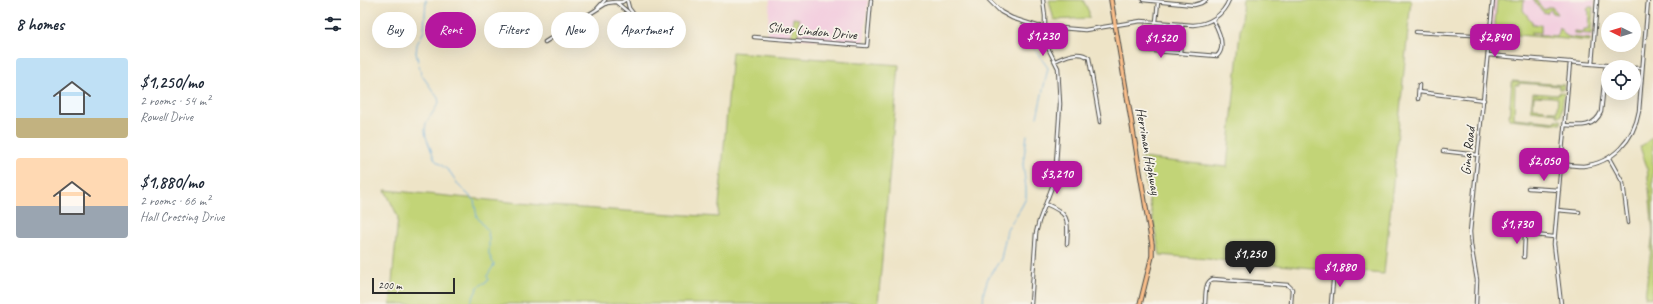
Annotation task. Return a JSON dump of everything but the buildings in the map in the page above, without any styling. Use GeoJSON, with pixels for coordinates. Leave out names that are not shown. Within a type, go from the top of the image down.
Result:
{"type":"FeatureCollection","features":[{"type":"Feature","properties":{"kind":"main road","name":"Herriman Highway"},"geometry":{"type":"LineString","coordinates":[[1111,0],[1152,244],[1151,262],[1140,304]]}},
{"type":"Feature","properties":{"kind":"street"},"geometry":{"type":"LineString","coordinates":[[596,11],[605,0]]}},
{"type":"Feature","properties":{"kind":"street"},"geometry":{"type":"LineString","coordinates":[[545,42],[608,3],[615,1],[622,2],[626,0],[633,12]]}},
{"type":"Feature","properties":{"kind":"street","name":"Silver Lindon Drive"},"geometry":{"type":"LineString","coordinates":[[754,37],[867,46],[871,0]]}},
{"type":"Feature","properties":{"kind":"street"},"geometry":{"type":"LineString","coordinates":[[989,0],[1002,12],[1028,25],[1085,30],[1137,21],[1199,25],[1213,20],[1223,11],[1229,0]]}},
{"type":"Feature","properties":{"kind":"street"},"geometry":{"type":"LineString","coordinates":[[1031,304],[1036,233],[1055,179],[1060,104],[1058,71],[1055,61],[1045,44],[1045,12],[1043,0]]}},
{"type":"Feature","properties":{"kind":"street"},"geometry":{"type":"LineString","coordinates":[[1142,0],[1194,5],[1206,0]]}},
{"type":"Feature","properties":{"kind":"street","name":"Gina Road"},"geometry":{"type":"LineString","coordinates":[[1476,304],[1477,280],[1470,232],[1493,0]]}},
{"type":"Feature","properties":{"kind":"street"},"geometry":{"type":"LineString","coordinates":[[1592,64],[1598,0]]}},
{"type":"Feature","properties":{"kind":"street"},"geometry":{"type":"LineString","coordinates":[[1561,164],[1584,166],[1609,158],[1628,140],[1636,124],[1639,111],[1648,0]]}},
{"type":"Feature","properties":{"kind":"street"},"geometry":{"type":"LineString","coordinates":[[615,1],[628,12]]}},
{"type":"Feature","properties":{"kind":"street"},"geometry":{"type":"LineString","coordinates":[[1156,22],[1158,2]]}},
{"type":"Feature","properties":{"kind":"street"},"geometry":{"type":"LineString","coordinates":[[1143,50],[1214,57],[1220,52],[1221,40],[1213,20]]}},
{"type":"Feature","properties":{"kind":"street"},"geometry":{"type":"LineString","coordinates":[[1180,54],[1182,24]]}},
{"type":"Feature","properties":{"kind":"street"},"geometry":{"type":"LineString","coordinates":[[1416,32],[1490,36]]}},
{"type":"Feature","properties":{"kind":"street"},"geometry":{"type":"LineString","coordinates":[[1055,61],[1072,55],[1085,56],[1089,58],[1100,122]]}},
{"type":"Feature","properties":{"kind":"street"},"geometry":{"type":"LineString","coordinates":[[1488,55],[1601,65]]}},
{"type":"Feature","properties":{"kind":"street"},"geometry":{"type":"LineString","coordinates":[[1561,304],[1554,253],[1554,237],[1570,62]]}},
{"type":"Feature","properties":{"kind":"street"},"geometry":{"type":"LineString","coordinates":[[1418,99],[1419,85]]}},
{"type":"Feature","properties":{"kind":"street"},"geometry":{"type":"LineString","coordinates":[[1419,92],[1484,100]]}},
{"type":"Feature","properties":{"kind":"street"},"geometry":{"type":"LineString","coordinates":[[1565,125],[1585,126],[1591,124],[1598,118],[1601,112],[1602,100]]}},
{"type":"Feature","properties":{"kind":"street"},"geometry":{"type":"LineString","coordinates":[[1443,151],[1478,155]]}},
{"type":"Feature","properties":{"kind":"street"},"geometry":{"type":"LineString","coordinates":[[1609,158],[1623,183],[1628,223]]}},
{"type":"Feature","properties":{"kind":"street"},"geometry":{"type":"LineString","coordinates":[[1528,188],[1559,190]]}},
{"type":"Feature","properties":{"kind":"street"},"geometry":{"type":"LineString","coordinates":[[1046,204],[1058,209],[1065,216],[1068,223],[1066,244]]}},
{"type":"Feature","properties":{"kind":"street"},"geometry":{"type":"LineString","coordinates":[[1557,210],[1579,212]]}},
{"type":"Feature","properties":{"kind":"street"},"geometry":{"type":"LineString","coordinates":[[1524,257],[1525,234],[1554,237]]}},
{"type":"Feature","properties":{"kind":"street"},"geometry":{"type":"LineString","coordinates":[[1331,304],[1334,270]]}},
{"type":"Feature","properties":{"kind":"street"},"geometry":{"type":"LineString","coordinates":[[1205,304],[1206,285],[1209,280],[1213,279],[1290,287],[1292,291],[1291,304]]}},
{"type":"Feature","properties":{"kind":"shaded area"},"geometry":{"type":"Polygon","coordinates":[[[770,0],[868,0],[864,42],[860,43],[767,36],[770,0]]]}},
{"type":"Feature","properties":{"kind":"shaded area"},"geometry":{"type":"Polygon","coordinates":[[[1493,0],[1595,0],[1591,39],[1490,31],[1493,0]]]}},
{"type":"Feature","properties":{"kind":"green space"},"geometry":{"type":"Polygon","coordinates":[[[1049,0],[1083,0],[1089,12],[1089,18],[1054,20],[1049,0]]]}},
{"type":"Feature","properties":{"kind":"green space"},"geometry":{"type":"Polygon","coordinates":[[[1243,0],[1411,0],[1384,274],[1160,255],[1141,158],[1227,167],[1243,0]]]}},
{"type":"Feature","properties":{"kind":"green space"},"geometry":{"type":"Polygon","coordinates":[[[1497,0],[1524,0],[1523,10],[1532,24],[1541,25],[1541,33],[1531,32],[1531,34],[1557,36],[1559,27],[1565,35],[1569,37],[1590,39],[1590,41],[1494,33],[1497,0]]]}},
{"type":"Feature","properties":{"kind":"green space"},"geometry":{"type":"Polygon","coordinates":[[[1533,0],[1536,0],[1544,10],[1552,7],[1557,14],[1552,13],[1551,9],[1547,13],[1543,12],[1533,0]]]}},
{"type":"Feature","properties":{"kind":"green space"},"geometry":{"type":"Polygon","coordinates":[[[1589,7],[1593,7],[1591,34],[1574,33],[1574,31],[1584,32],[1584,29],[1588,29],[1589,11],[1587,10],[1589,7]]]}},
{"type":"Feature","properties":{"kind":"green space"},"geometry":{"type":"Polygon","coordinates":[[[793,18],[799,19],[798,37],[791,37],[793,18]]]}},
{"type":"Feature","properties":{"kind":"green space"},"geometry":{"type":"Polygon","coordinates":[[[732,52],[899,65],[878,304],[390,304],[398,217],[385,190],[551,206],[718,217],[732,52]]]}},
{"type":"Feature","properties":{"kind":"green space"},"geometry":{"type":"Polygon","coordinates":[[[1512,81],[1564,85],[1564,89],[1559,89],[1559,86],[1519,83],[1519,85],[1515,85],[1514,118],[1556,122],[1556,120],[1561,120],[1561,124],[1509,119],[1512,81]]]}},
{"type":"Feature","properties":{"kind":"green space"},"geometry":{"type":"Polygon","coordinates":[[[1559,92],[1564,93],[1561,116],[1557,116],[1557,113],[1531,110],[1533,93],[1558,95],[1559,92]],[[1534,96],[1533,108],[1544,109],[1544,111],[1557,111],[1558,98],[1534,96]]]}},
{"type":"Feature","properties":{"kind":"green space"},"geometry":{"type":"Polygon","coordinates":[[[1653,137],[1653,232],[1647,167],[1640,147],[1653,137]]]}},
{"type":"Feature","properties":{"kind":"green space"},"geometry":{"type":"Polygon","coordinates":[[[1653,232],[1653,298],[1645,297],[1653,232]]]}},
{"type":"Feature","properties":{"kind":"waterway"},"geometry":{"type":"LineString","coordinates":[[426,0],[424,31],[417,44],[416,53],[421,74],[438,98],[439,103],[426,123],[426,137],[435,160],[450,172],[459,186],[474,200],[477,217],[488,231],[489,254],[494,265],[487,276],[489,280],[478,287],[470,304]]}},
{"type":"Feature","properties":{"kind":"waterway"},"geometry":{"type":"LineString","coordinates":[[1032,43],[1048,68],[1037,117]]}},
{"type":"Feature","properties":{"kind":"waterway"},"geometry":{"type":"LineString","coordinates":[[983,304],[984,291],[988,278],[1001,259],[1007,230],[1026,198],[1023,164],[1027,135]]}}]}
